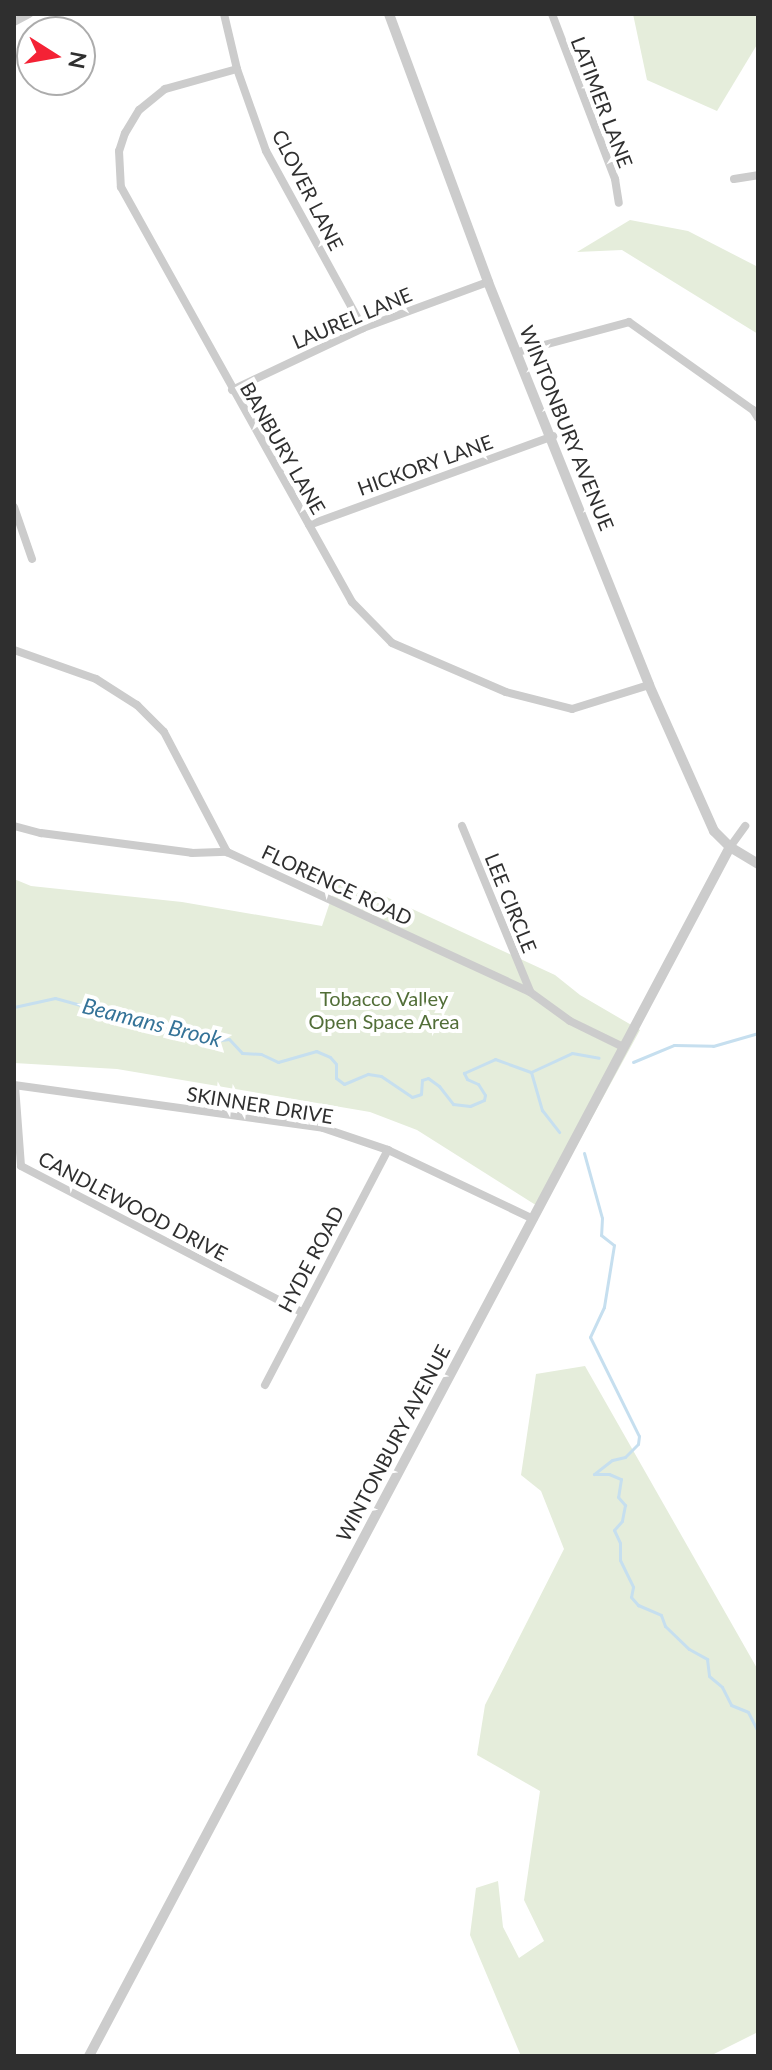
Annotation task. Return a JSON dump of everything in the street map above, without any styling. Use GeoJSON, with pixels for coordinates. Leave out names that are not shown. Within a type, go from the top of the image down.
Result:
{"type":"FeatureCollection","features":[{"type":"Feature","properties":{"kind":"street","name":"CLOVER LANE"},"geometry":{"type":"LineString","coordinates":[[224,14],[237,69],[266,151],[363,328]]}},
{"type":"Feature","properties":{"kind":"street","name":"WINTONBURY AVENUE"},"geometry":{"type":"LineString","coordinates":[[389,14],[488,282],[553,436],[649,685],[714,831],[730,847]]}},
{"type":"Feature","properties":{"kind":"street","name":"LATIMER LANE"},"geometry":{"type":"LineString","coordinates":[[552,14],[615,179],[619,203]]}},
{"type":"Feature","properties":{"kind":"street","name":"BANBURY LANE"},"geometry":{"type":"LineString","coordinates":[[237,69],[178,84],[152,97],[139,110],[125,133],[118,168],[127,203],[352,602],[392,643],[444,668],[506,692],[572,709],[649,685]]}},
{"type":"Feature","properties":{"kind":"street"},"geometry":{"type":"LineString","coordinates":[[734,179],[758,175]]}},
{"type":"Feature","properties":{"kind":"street","name":"LAUREL LANE"},"geometry":{"type":"LineString","coordinates":[[232,390],[363,328],[488,282]]}},
{"type":"Feature","properties":{"kind":"street"},"geometry":{"type":"LineString","coordinates":[[518,352],[629,322],[753,410],[758,418]]}},
{"type":"Feature","properties":{"kind":"street","name":"HICKORY LANE"},"geometry":{"type":"LineString","coordinates":[[309,525],[553,436]]}},
{"type":"Feature","properties":{"kind":"street"},"geometry":{"type":"LineString","coordinates":[[14,507],[32,559]]}},
{"type":"Feature","properties":{"kind":"street"},"geometry":{"type":"LineString","coordinates":[[14,650],[96,679],[137,705],[164,732],[227,852]]}},
{"type":"Feature","properties":{"kind":"street","name":"FLORENCE ROAD"},"geometry":{"type":"LineString","coordinates":[[14,826],[41,833],[192,853],[227,852],[530,992],[570,1021],[623,1047]]}},
{"type":"Feature","properties":{"kind":"street","name":"LEE CIRCLE"},"geometry":{"type":"LineString","coordinates":[[462,826],[530,992]]}},
{"type":"Feature","properties":{"kind":"street","name":"WINTONBURY AVENUE"},"geometry":{"type":"LineString","coordinates":[[89,2056],[623,1047],[730,847],[745,826]]}},
{"type":"Feature","properties":{"kind":"street"},"geometry":{"type":"LineString","coordinates":[[730,847],[758,864]]}},
{"type":"Feature","properties":{"kind":"street","name":"SKINNER DRIVE"},"geometry":{"type":"LineString","coordinates":[[15,1086],[323,1128],[388,1150],[533,1219]]}},
{"type":"Feature","properties":{"kind":"street","name":"CANDLEWOOD DRIVE"},"geometry":{"type":"LineString","coordinates":[[15,1086],[21,1166],[301,1312]]}},
{"type":"Feature","properties":{"kind":"street","name":"HYDE ROAD"},"geometry":{"type":"LineString","coordinates":[[265,1385],[388,1150]]}},
{"type":"Feature","properties":{"kind":"green space"},"geometry":{"type":"Polygon","coordinates":[[[633,14],[758,16],[758,43],[717,111],[647,80],[633,14]]]}},
{"type":"Feature","properties":{"kind":"green space"},"geometry":{"type":"Polygon","coordinates":[[[630,220],[688,231],[758,267],[758,334],[622,250],[577,252],[630,220]]]}},
{"type":"Feature","properties":{"kind":"green space","name":"Tobacco Valley Open Space Area"},"geometry":{"type":"Polygon","coordinates":[[[339,875],[555,975],[580,995],[640,1030],[542,1209],[417,1130],[370,1112],[117,1069],[14,1063],[14,879],[31,886],[182,902],[322,926],[339,875]]]}},
{"type":"Feature","properties":{"kind":"green space"},"geometry":{"type":"Polygon","coordinates":[[[585,1366],[758,1670],[758,2032],[710,2056],[521,2056],[470,1935],[476,1888],[498,1881],[503,1927],[519,1958],[544,1941],[524,1900],[540,1791],[477,1755],[485,1705],[564,1549],[541,1491],[521,1475],[536,1374],[585,1366]]]}},
{"type":"Feature","properties":{"kind":"waterway","name":"Beamans Brook"},"geometry":{"type":"LineString","coordinates":[[14,1007],[55,998],[131,1019],[176,1026],[213,1041],[229,1039],[242,1053],[261,1054],[278,1062],[316,1051],[330,1057],[336,1064],[336,1078],[344,1084],[368,1074],[381,1076],[412,1097],[421,1094],[422,1080],[428,1078],[453,1104],[470,1106],[484,1100],[485,1095],[478,1084],[467,1079],[464,1073],[495,1059],[531,1072],[572,1053],[599,1058]]}},
{"type":"Feature","properties":{"kind":"waterway","name":"Beamans Brook"},"geometry":{"type":"LineString","coordinates":[[633,1062],[674,1045],[713,1046],[758,1033]]}},
{"type":"Feature","properties":{"kind":"waterway"},"geometry":{"type":"LineString","coordinates":[[531,1072],[542,1110],[559,1132]]}},
{"type":"Feature","properties":{"kind":"waterway"},"geometry":{"type":"LineString","coordinates":[[584,1153],[602,1218],[601,1235],[614,1245],[604,1307],[590,1337],[639,1436],[638,1444],[625,1457],[612,1460],[594,1474],[609,1474],[621,1479],[618,1497],[625,1505],[622,1521],[614,1530],[620,1543],[620,1560],[633,1587],[631,1597],[638,1605],[661,1615],[665,1626],[689,1649],[707,1659],[709,1676],[722,1687],[731,1705],[748,1712],[758,1732]]}}]}
